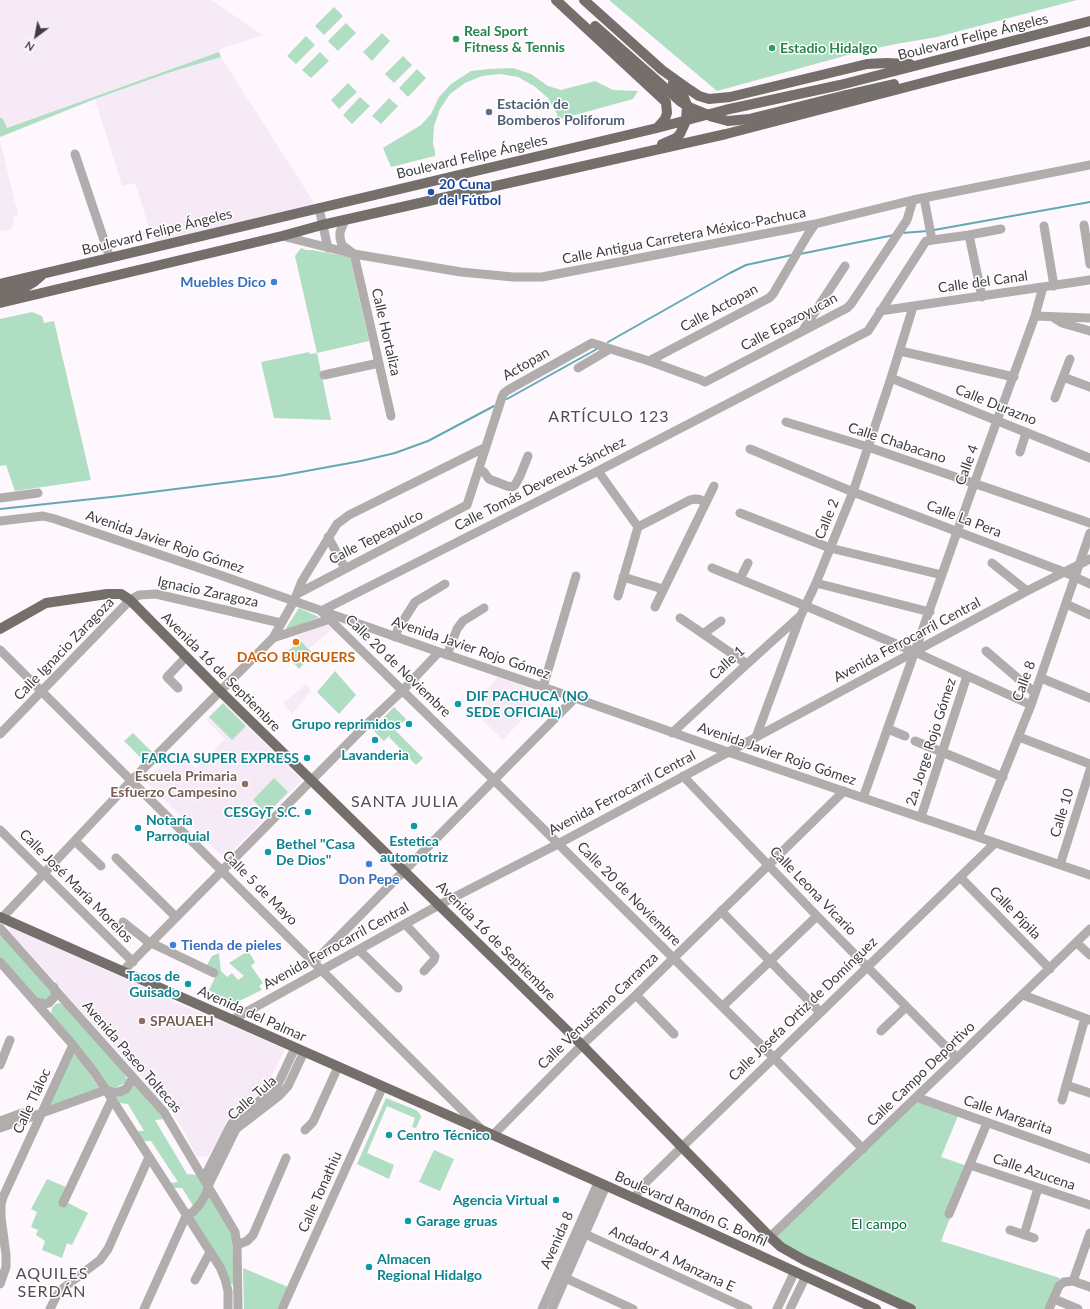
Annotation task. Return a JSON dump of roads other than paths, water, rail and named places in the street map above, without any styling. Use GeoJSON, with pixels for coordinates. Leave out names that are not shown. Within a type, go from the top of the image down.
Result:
{"type":"FeatureCollection","features":[{"type":"Feature","properties":{"kind":"main road"},"geometry":{"type":"LineString","coordinates":[[556,0],[666,102],[667,113],[665,119],[657,128]]}},
{"type":"Feature","properties":{"kind":"main road"},"geometry":{"type":"LineString","coordinates":[[561,0],[595,26],[681,102],[713,117],[728,121],[749,119],[902,82],[918,85]]}},
{"type":"Feature","properties":{"kind":"main road"},"geometry":{"type":"LineString","coordinates":[[584,0],[662,70],[699,96],[709,99],[730,97],[867,64],[921,64]]}},
{"type":"Feature","properties":{"kind":"main road","name":"Boulevard Felipe Ángeles"},"geometry":{"type":"LineString","coordinates":[[0,284],[657,128],[725,110],[840,85],[1090,21]]}},
{"type":"Feature","properties":{"kind":"main road"},"geometry":{"type":"LineString","coordinates":[[612,25],[631,48],[670,84],[671,89],[669,94],[666,96],[658,94]]}},
{"type":"Feature","properties":{"kind":"main road"},"geometry":{"type":"LineString","coordinates":[[1,301],[282,236],[322,225],[726,134],[1090,41]]}},
{"type":"Feature","properties":{"kind":"main road"},"geometry":{"type":"LineString","coordinates":[[647,152],[676,138],[680,134],[686,121],[686,105],[682,93],[662,70]]}},
{"type":"Feature","properties":{"kind":"main road"},"geometry":{"type":"LineString","coordinates":[[1,301],[34,282],[43,274]]}},
{"type":"Feature","properties":{"kind":"main road"},"geometry":{"type":"LineString","coordinates":[[0,629],[46,603],[107,594],[120,594],[130,600]]}},
{"type":"Feature","properties":{"kind":"main road","name":"Avenida 16 de Septiembre"},"geometry":{"type":"LineString","coordinates":[[130,600],[220,691],[582,1045],[770,1237]]}},
{"type":"Feature","properties":{"kind":"main road","name":"Avenida del Palmar"},"geometry":{"type":"LineString","coordinates":[[1,917],[493,1135]]}},
{"type":"Feature","properties":{"kind":"main road","name":"Boulevard Ramón G. Bonfil"},"geometry":{"type":"LineString","coordinates":[[493,1135],[876,1309]]}},
{"type":"Feature","properties":{"kind":"main road","name":"Boulevard Ramón G. Bonfil"},"geometry":{"type":"LineString","coordinates":[[770,1237],[781,1247],[804,1260],[911,1309]]}},
{"type":"Feature","properties":{"kind":"street"},"geometry":{"type":"LineString","coordinates":[[75,154],[110,258]]}},
{"type":"Feature","properties":{"kind":"street","name":"Calle Antigua Carretera México-Pachuca"},"geometry":{"type":"LineString","coordinates":[[282,236],[354,254],[461,272],[513,277],[542,277],[792,229],[913,200],[1090,165]]}},
{"type":"Feature","properties":{"kind":"street"},"geometry":{"type":"LineString","coordinates":[[924,198],[930,236],[969,236],[1001,229]]}},
{"type":"Feature","properties":{"kind":"street","name":"Calle Epazoyucan"},"geometry":{"type":"LineString","coordinates":[[649,361],[705,382],[847,308],[907,220],[913,200]]}},
{"type":"Feature","properties":{"kind":"street"},"geometry":{"type":"LineString","coordinates":[[319,208],[328,248]]}},
{"type":"Feature","properties":{"kind":"street"},"geometry":{"type":"LineString","coordinates":[[345,220],[340,232],[340,238],[342,245],[354,254]]}},
{"type":"Feature","properties":{"kind":"street","name":"Calle Actopan"},"geometry":{"type":"LineString","coordinates":[[649,361],[769,298],[773,294],[815,224]]}},
{"type":"Feature","properties":{"kind":"street"},"geometry":{"type":"LineString","coordinates":[[1084,225],[1090,264]]}},
{"type":"Feature","properties":{"kind":"street"},"geometry":{"type":"LineString","coordinates":[[1044,226],[1054,286]]}},
{"type":"Feature","properties":{"kind":"street"},"geometry":{"type":"LineString","coordinates":[[792,229],[800,247]]}},
{"type":"Feature","properties":{"kind":"street","name":"Calle Tomás Devereux Sánchez"},"geometry":{"type":"LineString","coordinates":[[321,611],[598,471],[868,331],[930,236]]}},
{"type":"Feature","properties":{"kind":"street"},"geometry":{"type":"LineString","coordinates":[[969,236],[982,297]]}},
{"type":"Feature","properties":{"kind":"street","name":"Calle Hortaliza"},"geometry":{"type":"LineString","coordinates":[[354,254],[391,416]]}},
{"type":"Feature","properties":{"kind":"street"},"geometry":{"type":"LineString","coordinates":[[802,331],[845,266]]}},
{"type":"Feature","properties":{"kind":"street","name":"Calle del Canal"},"geometry":{"type":"LineString","coordinates":[[880,311],[1090,280]]}},
{"type":"Feature","properties":{"kind":"street","name":"Calle 4"},"geometry":{"type":"LineString","coordinates":[[863,798],[974,484],[1036,316],[1043,287]]}},
{"type":"Feature","properties":{"kind":"street","name":"Calle 2"},"geometry":{"type":"LineString","coordinates":[[756,737],[801,615],[816,583],[853,492],[900,351],[913,307]]}},
{"type":"Feature","properties":{"kind":"street"},"geometry":{"type":"LineString","coordinates":[[1036,316],[1090,318]]}},
{"type":"Feature","properties":{"kind":"street"},"geometry":{"type":"LineString","coordinates":[[1053,317],[1062,323],[1090,331]]}},
{"type":"Feature","properties":{"kind":"street","name":"Actopan"},"geometry":{"type":"LineString","coordinates":[[467,505],[504,393],[592,343],[649,361]]}},
{"type":"Feature","properties":{"kind":"street"},"geometry":{"type":"LineString","coordinates":[[578,368],[610,349]]}},
{"type":"Feature","properties":{"kind":"street"},"geometry":{"type":"LineString","coordinates":[[900,351],[1014,377]]}},
{"type":"Feature","properties":{"kind":"street"},"geometry":{"type":"LineString","coordinates":[[1056,398],[1070,359]]}},
{"type":"Feature","properties":{"kind":"street"},"geometry":{"type":"LineString","coordinates":[[324,375],[379,363]]}},
{"type":"Feature","properties":{"kind":"street"},"geometry":{"type":"LineString","coordinates":[[1063,377],[1090,387]]}},
{"type":"Feature","properties":{"kind":"street","name":"Calle Durazno"},"geometry":{"type":"LineString","coordinates":[[891,378],[1090,458]]}},
{"type":"Feature","properties":{"kind":"street","name":"Calle Chabacano"},"geometry":{"type":"LineString","coordinates":[[786,422],[1090,523]]}},
{"type":"Feature","properties":{"kind":"street"},"geometry":{"type":"LineString","coordinates":[[1020,452],[1026,433]]}},
{"type":"Feature","properties":{"kind":"street"},"geometry":{"type":"LineString","coordinates":[[1,917],[131,781],[273,638],[296,597],[302,581],[337,524],[349,514],[486,447]]}},
{"type":"Feature","properties":{"kind":"street","name":"Calle La Pera"},"geometry":{"type":"LineString","coordinates":[[750,449],[853,492],[1075,576],[1090,584]]}},
{"type":"Feature","properties":{"kind":"street"},"geometry":{"type":"LineString","coordinates":[[479,470],[484,472],[489,479],[512,487],[515,485],[520,476],[528,456]]}},
{"type":"Feature","properties":{"kind":"street"},"geometry":{"type":"LineString","coordinates":[[598,471],[638,526]]}},
{"type":"Feature","properties":{"kind":"street"},"geometry":{"type":"LineString","coordinates":[[655,607],[714,486]]}},
{"type":"Feature","properties":{"kind":"street"},"geometry":{"type":"LineString","coordinates":[[0,498],[38,493]]}},
{"type":"Feature","properties":{"kind":"street"},"geometry":{"type":"LineString","coordinates":[[618,596],[638,526],[690,500],[701,500],[705,503]]}},
{"type":"Feature","properties":{"kind":"street","name":"Calle Tepeapulco"},"geometry":{"type":"LineString","coordinates":[[296,597],[345,568],[467,505]]}},
{"type":"Feature","properties":{"kind":"street"},"geometry":{"type":"LineString","coordinates":[[740,513],[830,548],[942,575]]}},
{"type":"Feature","properties":{"kind":"street","name":"Avenida Javier Rojo Gómez"},"geometry":{"type":"LineString","coordinates":[[0,521],[44,516],[296,597],[321,611],[443,654],[1090,875]]}},
{"type":"Feature","properties":{"kind":"street","name":"Calle 8"},"geometry":{"type":"LineString","coordinates":[[978,837],[1019,737],[1041,678],[1090,532]]}},
{"type":"Feature","properties":{"kind":"street"},"geometry":{"type":"LineString","coordinates":[[328,537],[345,568]]}},
{"type":"Feature","properties":{"kind":"street","name":"Avenida Ferrocarril Central"},"geometry":{"type":"LineString","coordinates":[[232,1020],[439,905],[558,844],[1027,591],[1090,559]]}},
{"type":"Feature","properties":{"kind":"street"},"geometry":{"type":"LineString","coordinates":[[740,579],[748,563]]}},
{"type":"Feature","properties":{"kind":"street"},"geometry":{"type":"LineString","coordinates":[[992,563],[1027,591]]}},
{"type":"Feature","properties":{"kind":"street"},"geometry":{"type":"LineString","coordinates":[[712,568],[915,652],[1031,705]]}},
{"type":"Feature","properties":{"kind":"street"},"geometry":{"type":"LineString","coordinates":[[543,687],[576,576]]}},
{"type":"Feature","properties":{"kind":"street"},"geometry":{"type":"LineString","coordinates":[[623,577],[663,589]]}},
{"type":"Feature","properties":{"kind":"street"},"geometry":{"type":"LineString","coordinates":[[816,583],[930,612]]}},
{"type":"Feature","properties":{"kind":"street"},"geometry":{"type":"LineString","coordinates":[[395,637],[398,629],[415,602],[445,584]]}},
{"type":"Feature","properties":{"kind":"street","name":"Ignacio Zaragoza"},"geometry":{"type":"LineString","coordinates":[[130,600],[139,595],[156,594],[282,623]]}},
{"type":"Feature","properties":{"kind":"street","name":"Calle Ignacio Zaragoza"},"geometry":{"type":"LineString","coordinates":[[0,734],[130,600]]}},
{"type":"Feature","properties":{"kind":"street"},"geometry":{"type":"LineString","coordinates":[[1066,604],[1090,615]]}},
{"type":"Feature","properties":{"kind":"street"},"geometry":{"type":"LineString","coordinates":[[123,972],[368,724],[443,654],[463,621],[484,608]]}},
{"type":"Feature","properties":{"kind":"street","name":"Calle 20 de Noviembre"},"geometry":{"type":"LineString","coordinates":[[321,611],[723,1006],[864,1149]]}},
{"type":"Feature","properties":{"kind":"street","name":"Calle 1"},"geometry":{"type":"LineString","coordinates":[[672,733],[801,615]]}},
{"type":"Feature","properties":{"kind":"street"},"geometry":{"type":"LineString","coordinates":[[680,618],[746,664]]}},
{"type":"Feature","properties":{"kind":"street"},"geometry":{"type":"LineString","coordinates":[[273,638],[330,619]]}},
{"type":"Feature","properties":{"kind":"street"},"geometry":{"type":"LineString","coordinates":[[703,634],[721,620]]}},
{"type":"Feature","properties":{"kind":"street","name":"Calle 5 de Mayo"},"geometry":{"type":"LineString","coordinates":[[0,650],[482,1130]]}},
{"type":"Feature","properties":{"kind":"street"},"geometry":{"type":"LineString","coordinates":[[986,651],[1035,693]]}},
{"type":"Feature","properties":{"kind":"street"},"geometry":{"type":"LineString","coordinates":[[178,688],[167,676],[186,657]]}},
{"type":"Feature","properties":{"kind":"street","name":"2a. Jorge Rojo Gómez"},"geometry":{"type":"LineString","coordinates":[[921,817],[967,676]]}},
{"type":"Feature","properties":{"kind":"street"},"geometry":{"type":"LineString","coordinates":[[1041,678],[1090,698]]}},
{"type":"Feature","properties":{"kind":"street"},"geometry":{"type":"LineString","coordinates":[[314,962],[575,698]]}},
{"type":"Feature","properties":{"kind":"street"},"geometry":{"type":"LineString","coordinates":[[888,729],[905,736]]}},
{"type":"Feature","properties":{"kind":"street"},"geometry":{"type":"LineString","coordinates":[[1019,737],[1090,764]]}},
{"type":"Feature","properties":{"kind":"street"},"geometry":{"type":"LineString","coordinates":[[915,741],[1003,777]]}},
{"type":"Feature","properties":{"kind":"street","name":"Calle 10"},"geometry":{"type":"LineString","coordinates":[[1060,865],[1090,770]]}},
{"type":"Feature","properties":{"kind":"street","name":"Calle Leona Vicario"},"geometry":{"type":"LineString","coordinates":[[683,776],[817,916],[958,1058]]}},
{"type":"Feature","properties":{"kind":"street","name":"Calle Venustiano Carranza"},"geometry":{"type":"LineString","coordinates":[[493,1135],[582,1045],[636,995],[844,791]]}},
{"type":"Feature","properties":{"kind":"street","name":"Calle José María Morelos"},"geometry":{"type":"LineString","coordinates":[[0,830],[133,962]]}},
{"type":"Feature","properties":{"kind":"street"},"geometry":{"type":"LineString","coordinates":[[74,841],[102,866]]}},
{"type":"Feature","properties":{"kind":"street","name":"Calle Josefa Ortiz de Domínguez"},"geometry":{"type":"LineString","coordinates":[[634,1198],[642,1186],[995,842]]}},
{"type":"Feature","properties":{"kind":"street"},"geometry":{"type":"LineString","coordinates":[[116,858],[176,917]]}},
{"type":"Feature","properties":{"kind":"street","name":"Calle Pípila"},"geometry":{"type":"LineString","coordinates":[[960,877],[1050,968]]}},
{"type":"Feature","properties":{"kind":"street"},"geometry":{"type":"LineString","coordinates":[[721,911],[820,1012]]}},
{"type":"Feature","properties":{"kind":"street"},"geometry":{"type":"LineString","coordinates":[[723,1006],[817,916]]}},
{"type":"Feature","properties":{"kind":"street"},"geometry":{"type":"LineString","coordinates":[[123,922],[151,943],[214,973]]}},
{"type":"Feature","properties":{"kind":"street"},"geometry":{"type":"LineString","coordinates":[[405,924],[435,956],[434,960],[424,971]]}},
{"type":"Feature","properties":{"kind":"street","name":"Avenida Paseo Toltecas"},"geometry":{"type":"LineString","coordinates":[[0,928],[164,1112],[235,1232],[238,1245],[238,1309]]}},
{"type":"Feature","properties":{"kind":"street","name":"Calle Campo Deportivo"},"geometry":{"type":"LineString","coordinates":[[770,1237],[864,1149],[1090,929]]}},
{"type":"Feature","properties":{"kind":"street"},"geometry":{"type":"LineString","coordinates":[[1076,943],[1090,955]]}},
{"type":"Feature","properties":{"kind":"street"},"geometry":{"type":"LineString","coordinates":[[359,950],[398,988]]}},
{"type":"Feature","properties":{"kind":"street"},"geometry":{"type":"LineString","coordinates":[[0,962],[73,1045],[94,1072],[112,1099],[220,1267],[228,1291],[228,1309]]}},
{"type":"Feature","properties":{"kind":"street"},"geometry":{"type":"LineString","coordinates":[[36,1002],[45,1004],[49,1003],[55,996],[54,987]]}},
{"type":"Feature","properties":{"kind":"street"},"geometry":{"type":"LineString","coordinates":[[636,995],[674,1034]]}},
{"type":"Feature","properties":{"kind":"street"},"geometry":{"type":"LineString","coordinates":[[1023,995],[1088,1019],[1062,1100]]}},
{"type":"Feature","properties":{"kind":"street"},"geometry":{"type":"LineString","coordinates":[[48,1016],[50,1007],[54,1003],[68,1003]]}},
{"type":"Feature","properties":{"kind":"street"},"geometry":{"type":"LineString","coordinates":[[881,1031],[906,1007]]}},
{"type":"Feature","properties":{"kind":"street"},"geometry":{"type":"LineString","coordinates":[[0,1065],[10,1040]]}},
{"type":"Feature","properties":{"kind":"street","name":"Calle Tláloc"},"geometry":{"type":"LineString","coordinates":[[0,1284],[6,1267],[1,1217],[2,1201],[73,1045]]}},
{"type":"Feature","properties":{"kind":"street","name":"Calle Tula"},"geometry":{"type":"LineString","coordinates":[[186,1216],[193,1212],[206,1194],[206,1182],[236,1129],[279,1096],[288,1086],[299,1050]]}},
{"type":"Feature","properties":{"kind":"street"},"geometry":{"type":"LineString","coordinates":[[305,1130],[313,1122],[338,1067]]}},
{"type":"Feature","properties":{"kind":"street"},"geometry":{"type":"LineString","coordinates":[[0,1128],[106,1090],[119,1092],[126,1089],[133,1078]]}},
{"type":"Feature","properties":{"kind":"street"},"geometry":{"type":"LineString","coordinates":[[1066,1085],[1090,1094]]}},
{"type":"Feature","properties":{"kind":"street","name":"Calle Tonathiu"},"geometry":{"type":"LineString","coordinates":[[282,1309],[383,1086]]}},
{"type":"Feature","properties":{"kind":"street","name":"Calle Margarita"},"geometry":{"type":"LineString","coordinates":[[916,1097],[1090,1159]]}},
{"type":"Feature","properties":{"kind":"street"},"geometry":{"type":"LineString","coordinates":[[63,1203],[112,1099]]}},
{"type":"Feature","properties":{"kind":"street"},"geometry":{"type":"LineString","coordinates":[[0,1121],[35,1109],[43,1112]]}},
{"type":"Feature","properties":{"kind":"street"},"geometry":{"type":"LineString","coordinates":[[949,1214],[987,1123]]}},
{"type":"Feature","properties":{"kind":"street"},"geometry":{"type":"LineString","coordinates":[[50,1309],[62,1289],[100,1260],[108,1249],[149,1157]]}},
{"type":"Feature","properties":{"kind":"street"},"geometry":{"type":"LineString","coordinates":[[238,1245],[248,1241],[253,1235],[286,1158]]}},
{"type":"Feature","properties":{"kind":"street","name":"Calle Azucena"},"geometry":{"type":"LineString","coordinates":[[970,1165],[1090,1205]]}},
{"type":"Feature","properties":{"kind":"street","name":"Avenida 8"},"geometry":{"type":"LineString","coordinates":[[552,1309],[585,1234],[602,1185]]}},
{"type":"Feature","properties":{"kind":"street","name":"Avenida 8"},"geometry":{"type":"LineString","coordinates":[[542,1309],[602,1185]]}},
{"type":"Feature","properties":{"kind":"street"},"geometry":{"type":"LineString","coordinates":[[1024,1234],[1038,1188]]}},
{"type":"Feature","properties":{"kind":"street"},"geometry":{"type":"LineString","coordinates":[[144,1309],[186,1216]]}},
{"type":"Feature","properties":{"kind":"street"},"geometry":{"type":"LineString","coordinates":[[1010,1230],[1034,1238]]}},
{"type":"Feature","properties":{"kind":"street"},"geometry":{"type":"LineString","coordinates":[[1049,1309],[1059,1286],[1068,1281],[1086,1255],[1090,1233]]}},
{"type":"Feature","properties":{"kind":"street","name":"Andador A Manzana E"},"geometry":{"type":"LineString","coordinates":[[585,1234],[748,1309]]}},
{"type":"Feature","properties":{"kind":"street"},"geometry":{"type":"LineString","coordinates":[[195,1280],[210,1252]]}},
{"type":"Feature","properties":{"kind":"street"},"geometry":{"type":"LineString","coordinates":[[777,1309],[795,1271]]}},
{"type":"Feature","properties":{"kind":"street"},"geometry":{"type":"LineString","coordinates":[[558,1274],[633,1309]]}},
{"type":"Feature","properties":{"kind":"street"},"geometry":{"type":"LineString","coordinates":[[790,1309],[806,1276]]}},
{"type":"Feature","properties":{"kind":"street"},"geometry":{"type":"LineString","coordinates":[[1068,1281],[1090,1287]]}},
{"type":"Feature","properties":{"kind":"street"},"geometry":{"type":"LineString","coordinates":[[1054,1299],[1078,1309]]}},
{"type":"Feature","properties":{"kind":"waterway"},"geometry":{"type":"LineString","coordinates":[[934,230],[1090,202]]}},
{"type":"Feature","properties":{"kind":"waterway"},"geometry":{"type":"LineString","coordinates":[[902,233],[928,231]]}},
{"type":"Feature","properties":{"kind":"waterway"},"geometry":{"type":"LineString","coordinates":[[800,254],[894,235]]}},
{"type":"Feature","properties":{"kind":"waterway"},"geometry":{"type":"LineString","coordinates":[[608,342],[746,265],[792,255]]}},
{"type":"Feature","properties":{"kind":"waterway"},"geometry":{"type":"LineString","coordinates":[[507,399],[597,349]]}},
{"type":"Feature","properties":{"kind":"waterway"},"geometry":{"type":"LineString","coordinates":[[0,509],[279,476],[361,461],[395,453],[428,441],[494,406]]}},
{"type":"Feature","properties":{"kind":"place","name":"Real Sport Fitness & Tennis"},"geometry":{"type":"Point","coordinates":[456,39]}},
{"type":"Feature","properties":{"kind":"place","name":"Estadio Hidalgo"},"geometry":{"type":"Point","coordinates":[772,48]}},
{"type":"Feature","properties":{"kind":"place","name":"Estación de Bomberos Poliforum"},"geometry":{"type":"Point","coordinates":[489,112]}},
{"type":"Feature","properties":{"kind":"place","name":"20 Cuna del Fútbol"},"geometry":{"type":"Point","coordinates":[431,192]}},
{"type":"Feature","properties":{"kind":"place","name":"Muebles Dico"},"geometry":{"type":"Point","coordinates":[274,282]}},
{"type":"Feature","properties":{"kind":"place","name":"DAGO BURGUERS"},"geometry":{"type":"Point","coordinates":[296,642]}},
{"type":"Feature","properties":{"kind":"place","name":"DIF PACHUCA (NO SEDE OFICIAL)"},"geometry":{"type":"Point","coordinates":[458,704]}},
{"type":"Feature","properties":{"kind":"place","name":"Grupo reprimidos"},"geometry":{"type":"Point","coordinates":[409,724]}},
{"type":"Feature","properties":{"kind":"place","name":"Lavanderia"},"geometry":{"type":"Point","coordinates":[375,740]}},
{"type":"Feature","properties":{"kind":"place","name":"FARCIA SUPER EXPRESS"},"geometry":{"type":"Point","coordinates":[307,758]}},
{"type":"Feature","properties":{"kind":"place","name":"Escuela Primaria Esfuerzo Campesino"},"geometry":{"type":"Point","coordinates":[245,784]}},
{"type":"Feature","properties":{"kind":"place","name":"CESGyT S.C."},"geometry":{"type":"Point","coordinates":[308,812]}},
{"type":"Feature","properties":{"kind":"place","name":"Estetica automotriz"},"geometry":{"type":"Point","coordinates":[414,826]}},
{"type":"Feature","properties":{"kind":"place","name":"Notaría Parroquial"},"geometry":{"type":"Point","coordinates":[138,828]}},
{"type":"Feature","properties":{"kind":"place","name":"Bethel \"Casa De Dios\""},"geometry":{"type":"Point","coordinates":[268,852]}},
{"type":"Feature","properties":{"kind":"place","name":"Don Pepe"},"geometry":{"type":"Point","coordinates":[369,864]}},
{"type":"Feature","properties":{"kind":"place","name":"Tienda de pieles"},"geometry":{"type":"Point","coordinates":[173,945]}},
{"type":"Feature","properties":{"kind":"place","name":"Tacos de Guisado"},"geometry":{"type":"Point","coordinates":[188,984]}},
{"type":"Feature","properties":{"kind":"place","name":"SPAUAEH"},"geometry":{"type":"Point","coordinates":[142,1021]}},
{"type":"Feature","properties":{"kind":"place","name":"Centro Técnico"},"geometry":{"type":"Point","coordinates":[389,1135]}},
{"type":"Feature","properties":{"kind":"place","name":"Agencia Virtual"},"geometry":{"type":"Point","coordinates":[556,1200]}},
{"type":"Feature","properties":{"kind":"place","name":"Garage gruas"},"geometry":{"type":"Point","coordinates":[408,1221]}},
{"type":"Feature","properties":{"kind":"place","name":"Almacen Regional Hidalgo"},"geometry":{"type":"Point","coordinates":[369,1267]}},
{"type":"Feature","properties":{"kind":"district","name":"ARTÍCULO 123"},"geometry":{"type":"Point","coordinates":[609,417]}},
{"type":"Feature","properties":{"kind":"district","name":"SANTA JULIA"},"geometry":{"type":"Point","coordinates":[405,802]}},
{"type":"Feature","properties":{"kind":"district","name":"AQUILES SERDÁN"},"geometry":{"type":"Point","coordinates":[52,1283]}},
{"type":"Feature","properties":{"kind":"park label","name":"El campo"},"geometry":{"type":"Point","coordinates":[879,1224]}}]}
